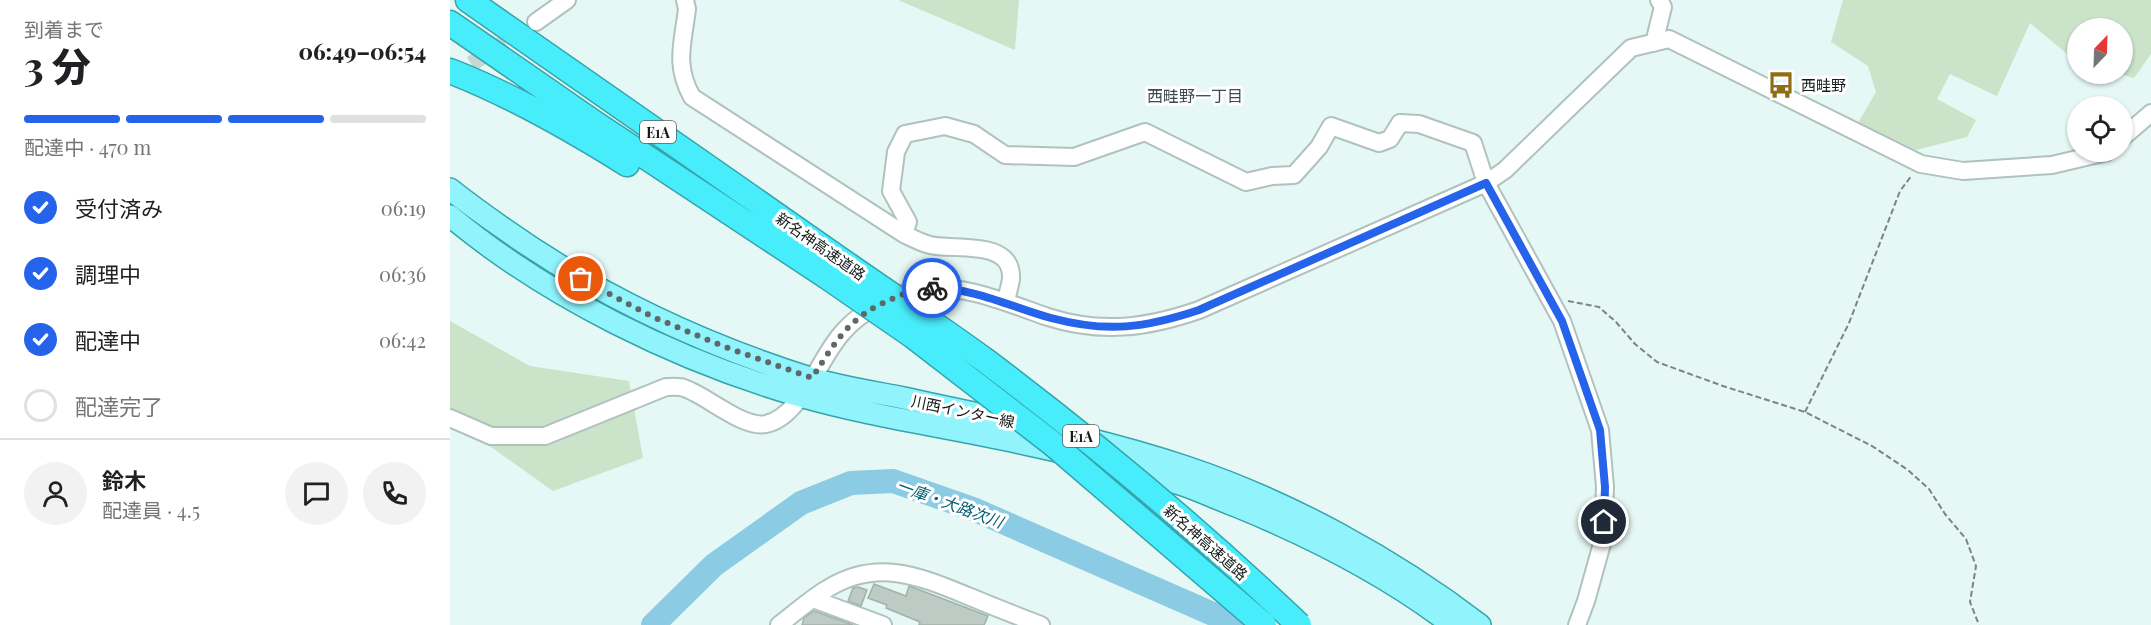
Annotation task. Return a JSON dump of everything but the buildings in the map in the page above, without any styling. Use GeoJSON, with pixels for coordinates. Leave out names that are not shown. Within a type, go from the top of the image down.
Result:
{"type":"FeatureCollection","features":[{"type":"Feature","properties":{"kind":"highway","name":"新名神高速道路"},"geometry":{"type":"LineString","coordinates":[[468,0],[986,361],[1092,444],[1166,506],[1299,625]]}},
{"type":"Feature","properties":{"kind":"highway"},"geometry":{"type":"LineString","coordinates":[[484,0],[500,23]]}},
{"type":"Feature","properties":{"kind":"highway","name":"新名神高速道路"},"geometry":{"type":"LineString","coordinates":[[450,23],[824,279],[913,336],[1053,444],[1264,625]]}},
{"type":"Feature","properties":{"kind":"highway"},"geometry":{"type":"LineString","coordinates":[[450,71],[481,83],[589,140],[824,279]]}},
{"type":"Feature","properties":{"kind":"main road","name":"川西インター線"},"geometry":{"type":"LineString","coordinates":[[450,189],[525,244],[581,279],[642,312],[725,347],[812,378],[1113,444],[1188,467],[1277,503],[1377,555],[1453,604],[1480,625]]}},
{"type":"Feature","properties":{"kind":"main road","name":"川西インター線"},"geometry":{"type":"LineString","coordinates":[[450,216],[517,264],[573,299],[645,338],[717,369],[801,396],[922,424],[1025,443],[1182,484],[1271,521],[1371,570],[1452,625]]}},
{"type":"Feature","properties":{"kind":"street"},"geometry":{"type":"LineString","coordinates":[[536,22],[567,0]]}},
{"type":"Feature","properties":{"kind":"street"},"geometry":{"type":"LineString","coordinates":[[685,0],[687,9],[680,67],[684,83],[692,97],[904,234],[931,246],[983,248],[997,254],[1007,264],[1011,278],[1006,302]]}},
{"type":"Feature","properties":{"kind":"street"},"geometry":{"type":"LineString","coordinates":[[1654,43],[1663,7],[1659,0]]}},
{"type":"Feature","properties":{"kind":"street"},"geometry":{"type":"LineString","coordinates":[[450,418],[491,436],[545,436],[666,387],[683,387],[745,421],[765,425],[782,417],[801,396],[841,333],[858,317],[884,302],[918,288],[954,288],[1006,302],[1051,318],[1098,328],[1128,328],[1167,321],[1199,310],[1486,183],[1505,170],[1631,48],[1669,39],[1921,164],[1963,171],[2052,165],[2067,161]]}},
{"type":"Feature","properties":{"kind":"street"},"geometry":{"type":"LineString","coordinates":[[2133,128],[2151,112]]}},
{"type":"Feature","properties":{"kind":"street"},"geometry":{"type":"LineString","coordinates":[[904,234],[908,222],[891,191],[896,152],[905,134],[945,126],[974,134],[1005,155],[1017,156],[1074,157],[1145,132],[1246,182],[1272,176],[1294,175],[1319,147],[1331,126],[1379,143],[1390,139],[1400,123],[1419,124],[1473,143],[1486,183],[1562,321],[1600,430],[1605,487],[1603,540],[1577,625]]}},
{"type":"Feature","properties":{"kind":"street"},"geometry":{"type":"LineString","coordinates":[[779,625],[827,588],[874,572],[892,572],[920,577],[1004,619],[1041,625]]}},
{"type":"Feature","properties":{"kind":"street"},"geometry":{"type":"LineString","coordinates":[[813,599],[883,625]]}},
{"type":"Feature","properties":{"kind":"path"},"geometry":{"type":"LineString","coordinates":[[1805,412],[1849,323],[1900,191],[1921,164]]}},
{"type":"Feature","properties":{"kind":"path"},"geometry":{"type":"LineString","coordinates":[[1550,298],[1599,307],[1635,344],[1657,362],[1805,412],[1872,446],[1908,470],[1929,489],[1945,514],[1966,539],[1976,566],[1970,602],[1979,625]]}},
{"type":"Feature","properties":{"kind":"green space"},"geometry":{"type":"Polygon","coordinates":[[[898,0],[1019,0],[1015,50],[898,0]]]}},
{"type":"Feature","properties":{"kind":"green space"},"geometry":{"type":"Polygon","coordinates":[[[1843,0],[2151,0],[2151,54],[2134,78],[2133,18],[2067,18],[2067,54],[2030,23],[1997,96],[1950,74],[1937,99],[1976,120],[1967,137],[1916,150],[1858,123],[1876,92],[1868,66],[1831,42],[1843,0]]]}},
{"type":"Feature","properties":{"kind":"green space"},"geometry":{"type":"Polygon","coordinates":[[[450,321],[530,366],[629,381],[643,458],[553,491],[450,418],[450,321]]]}},
{"type":"Feature","properties":{"kind":"waterway","name":"一庫・大路次川"},"geometry":{"type":"LineString","coordinates":[[653,625],[714,565],[801,503],[851,483],[893,481],[973,509],[1238,625]]}},
{"type":"Feature","properties":{"kind":"tunnel"},"geometry":{"type":"LineString","coordinates":[[451,77],[536,22]]}},
{"type":"Feature","properties":{"kind":"way so far"},"geometry":{"type":"LineString","coordinates":[[581,279],[653,317],[725,347],[812,378],[841,333],[858,317],[884,302],[918,288],[932,288]]}},
{"type":"Feature","properties":{"kind":"place","name":"西畦野"},"geometry":{"type":"Point","coordinates":[1781,85]}},
{"type":"Feature","properties":{"kind":"district","name":"西畦野一丁目"},"geometry":{"type":"Point","coordinates":[1195,95]}},
{"type":"Feature","properties":{"kind":"route"},"geometry":{"type":"LineString","coordinates":[[932,288],[954,288],[1006,302],[1051,318],[1098,328],[1128,328],[1167,321],[1199,310],[1486,183],[1562,321],[1600,430],[1605,487],[1604,522]]}}]}
